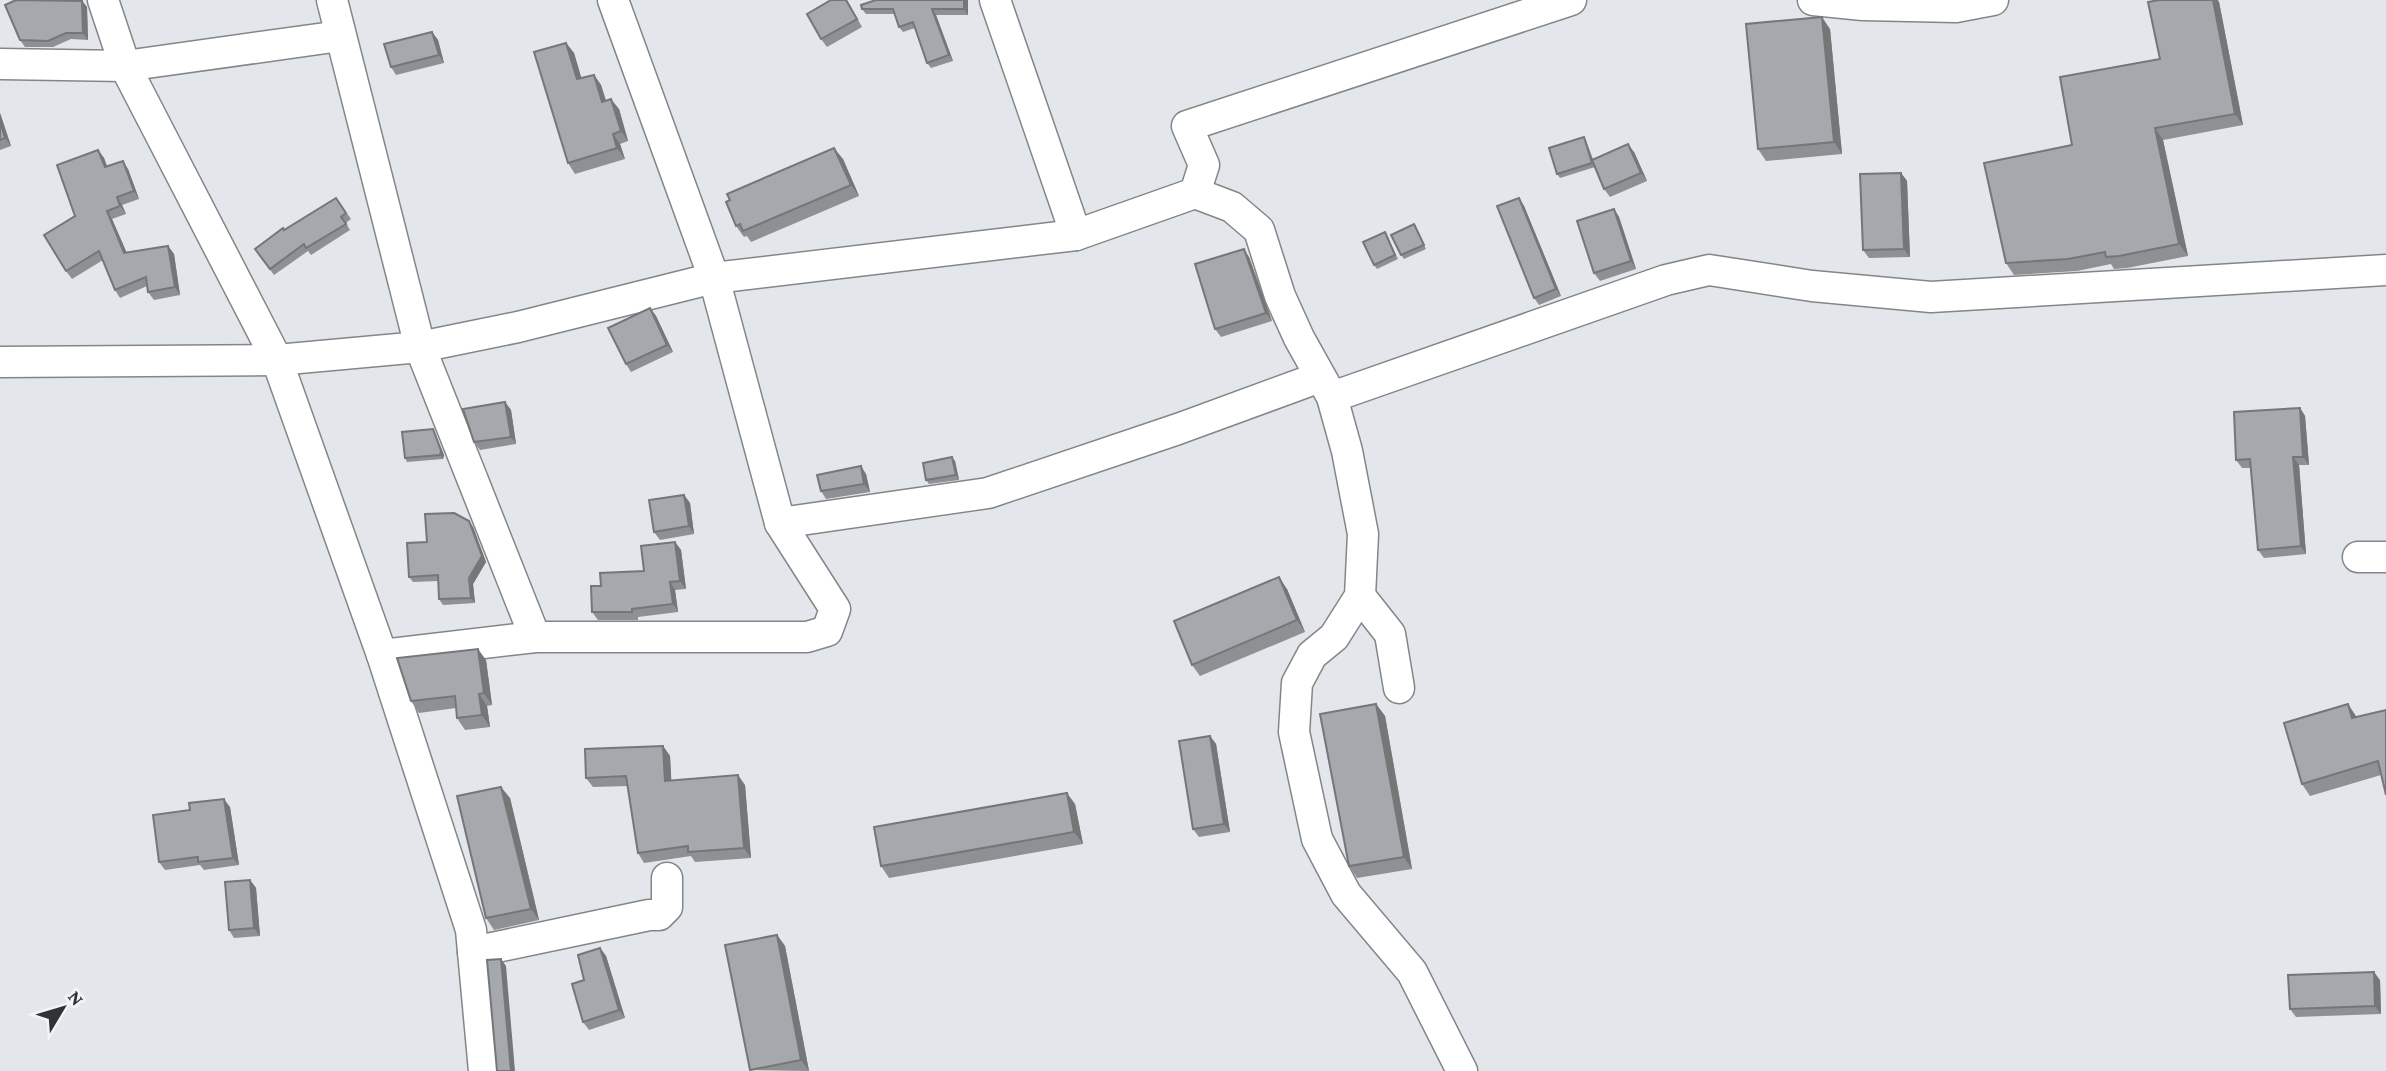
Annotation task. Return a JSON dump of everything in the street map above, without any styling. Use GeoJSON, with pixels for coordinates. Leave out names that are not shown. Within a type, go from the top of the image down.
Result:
{"type":"FeatureCollection","features":[{"type":"Feature","properties":{"kind":"street"},"geometry":{"type":"LineString","coordinates":[[103,0],[125,66],[277,360],[382,655],[471,930],[484,1071]]}},
{"type":"Feature","properties":{"kind":"street"},"geometry":{"type":"LineString","coordinates":[[332,0],[419,347],[535,637]]}},
{"type":"Feature","properties":{"kind":"street"},"geometry":{"type":"LineString","coordinates":[[382,655],[535,637],[807,638],[827,631],[835,609],[780,523],[713,278],[613,0]]}},
{"type":"Feature","properties":{"kind":"street"},"geometry":{"type":"LineString","coordinates":[[995,0],[1076,235]]}},
{"type":"Feature","properties":{"kind":"street"},"geometry":{"type":"LineString","coordinates":[[1462,1071],[1412,972],[1346,894],[1317,839],[1294,732],[1297,683],[1312,654],[1334,637],[1360,596],[1363,534],[1347,451],[1326,387],[1280,296],[1259,230],[1200,179],[1187,126],[1571,0]]}},
{"type":"Feature","properties":{"kind":"street"},"geometry":{"type":"LineString","coordinates":[[1813,0],[1863,5],[1956,7],[1993,0]]}},
{"type":"Feature","properties":{"kind":"street"},"geometry":{"type":"LineString","coordinates":[[0,64],[125,66],[340,36]]}},
{"type":"Feature","properties":{"kind":"street"},"geometry":{"type":"LineString","coordinates":[[0,362],[277,360],[419,347],[518,327],[713,278],[1076,235],[1200,179]]}},
{"type":"Feature","properties":{"kind":"street"},"geometry":{"type":"LineString","coordinates":[[780,523],[988,493],[1178,429],[1326,387],[1666,280],[1709,270],[1812,286],[1931,297],[2386,270]]}},
{"type":"Feature","properties":{"kind":"street"},"geometry":{"type":"LineString","coordinates":[[1360,596],[1390,634],[1399,688]]}},
{"type":"Feature","properties":{"kind":"street"},"geometry":{"type":"LineString","coordinates":[[472,952],[659,915],[667,907],[667,878]]}},
{"type":"Feature","properties":{"kind":"building"},"geometry":{"type":"Polygon","coordinates":[[[16,0],[82,1],[83,33],[66,33],[48,41],[20,40],[5,5],[16,0]]]}},
{"type":"Feature","properties":{"kind":"building"},"geometry":{"type":"Polygon","coordinates":[[[831,0],[846,0],[857,19],[821,39],[807,14],[831,0]]]}},
{"type":"Feature","properties":{"kind":"building"},"geometry":{"type":"Polygon","coordinates":[[[876,0],[964,0],[964,9],[932,9],[949,55],[927,63],[913,22],[899,27],[893,9],[862,9],[861,5],[876,0]]]}},
{"type":"Feature","properties":{"kind":"building"},"geometry":{"type":"Polygon","coordinates":[[[2213,0],[2235,114],[2155,128],[2179,244],[2119,256],[2106,257],[2105,252],[2068,259],[2006,263],[1984,163],[2072,145],[2060,77],[2160,59],[2148,2],[2213,0]]]}},
{"type":"Feature","properties":{"kind":"building"},"geometry":{"type":"Polygon","coordinates":[[[1822,17],[1834,142],[1758,149],[1746,24],[1822,17]]]}},
{"type":"Feature","properties":{"kind":"building"},"geometry":{"type":"Polygon","coordinates":[[[432,32],[439,55],[391,67],[384,44],[432,32]]]}},
{"type":"Feature","properties":{"kind":"building"},"geometry":{"type":"Polygon","coordinates":[[[566,43],[577,79],[594,75],[602,102],[611,99],[621,131],[613,134],[617,148],[568,163],[534,52],[566,43]]]}},
{"type":"Feature","properties":{"kind":"building"},"geometry":{"type":"Polygon","coordinates":[[[0,122],[5,138],[0,140],[0,122]]]}},
{"type":"Feature","properties":{"kind":"building"},"geometry":{"type":"Polygon","coordinates":[[[1584,137],[1592,163],[1557,174],[1549,148],[1584,137]]]}},
{"type":"Feature","properties":{"kind":"building"},"geometry":{"type":"Polygon","coordinates":[[[1628,144],[1641,173],[1604,189],[1592,160],[1628,144]]]}},
{"type":"Feature","properties":{"kind":"building"},"geometry":{"type":"Polygon","coordinates":[[[834,148],[851,185],[743,231],[740,224],[736,226],[726,202],[730,200],[727,194],[834,148]]]}},
{"type":"Feature","properties":{"kind":"building"},"geometry":{"type":"Polygon","coordinates":[[[98,150],[105,167],[123,161],[134,191],[117,197],[120,206],[107,211],[124,253],[168,246],[175,287],[148,292],[146,277],[115,290],[99,251],[66,271],[44,235],[75,216],[57,165],[98,150]]]}},
{"type":"Feature","properties":{"kind":"building"},"geometry":{"type":"Polygon","coordinates":[[[1901,173],[1904,249],[1863,250],[1860,174],[1901,173]]]}},
{"type":"Feature","properties":{"kind":"building"},"geometry":{"type":"Polygon","coordinates":[[[336,198],[346,213],[341,217],[346,224],[306,248],[304,244],[270,269],[255,249],[283,228],[284,230],[336,198]]]}},
{"type":"Feature","properties":{"kind":"building"},"geometry":{"type":"Polygon","coordinates":[[[1519,198],[1556,289],[1534,298],[1497,206],[1519,198]]]}},
{"type":"Feature","properties":{"kind":"building"},"geometry":{"type":"Polygon","coordinates":[[[1614,209],[1631,261],[1594,273],[1577,221],[1614,209]]]}},
{"type":"Feature","properties":{"kind":"building"},"geometry":{"type":"Polygon","coordinates":[[[1414,224],[1424,245],[1401,255],[1391,235],[1414,224]]]}},
{"type":"Feature","properties":{"kind":"building"},"geometry":{"type":"Polygon","coordinates":[[[1385,232],[1395,255],[1374,265],[1363,242],[1385,232]]]}},
{"type":"Feature","properties":{"kind":"building"},"geometry":{"type":"Polygon","coordinates":[[[1244,249],[1266,313],[1215,329],[1195,264],[1244,249]]]}},
{"type":"Feature","properties":{"kind":"building"},"geometry":{"type":"Polygon","coordinates":[[[650,308],[667,345],[626,364],[608,328],[650,308]]]}},
{"type":"Feature","properties":{"kind":"building"},"geometry":{"type":"Polygon","coordinates":[[[505,402],[511,437],[474,442],[463,409],[505,402]]]}},
{"type":"Feature","properties":{"kind":"building"},"geometry":{"type":"Polygon","coordinates":[[[2300,408],[2303,457],[2293,457],[2301,546],[2258,550],[2250,459],[2236,460],[2234,412],[2300,408]]]}},
{"type":"Feature","properties":{"kind":"building"},"geometry":{"type":"Polygon","coordinates":[[[433,429],[440,455],[405,458],[402,432],[433,429]]]}},
{"type":"Feature","properties":{"kind":"building"},"geometry":{"type":"Polygon","coordinates":[[[952,457],[956,475],[926,480],[923,463],[952,457]]]}},
{"type":"Feature","properties":{"kind":"building"},"geometry":{"type":"Polygon","coordinates":[[[861,466],[864,484],[821,491],[817,475],[861,466]]]}},
{"type":"Feature","properties":{"kind":"building"},"geometry":{"type":"Polygon","coordinates":[[[684,495],[689,526],[654,532],[649,500],[684,495]]]}},
{"type":"Feature","properties":{"kind":"building"},"geometry":{"type":"Polygon","coordinates":[[[454,513],[469,521],[482,556],[469,578],[471,598],[439,599],[438,575],[409,577],[407,543],[427,542],[425,514],[454,513]]]}},
{"type":"Feature","properties":{"kind":"building"},"geometry":{"type":"Polygon","coordinates":[[[675,542],[680,581],[670,582],[673,604],[632,609],[632,612],[592,612],[591,586],[601,586],[600,573],[644,571],[641,546],[675,542]]]}},
{"type":"Feature","properties":{"kind":"building"},"geometry":{"type":"Polygon","coordinates":[[[1279,577],[1297,620],[1192,665],[1174,621],[1279,577]]]}},
{"type":"Feature","properties":{"kind":"building"},"geometry":{"type":"Polygon","coordinates":[[[478,649],[484,693],[479,694],[482,715],[457,718],[455,696],[411,701],[397,658],[478,649]]]}},
{"type":"Feature","properties":{"kind":"building"},"geometry":{"type":"Polygon","coordinates":[[[1376,704],[1404,857],[1349,866],[1320,714],[1376,704]]]}},
{"type":"Feature","properties":{"kind":"building"},"geometry":{"type":"Polygon","coordinates":[[[2348,704],[2352,718],[2386,710],[2386,795],[2378,761],[2302,784],[2284,723],[2348,704]]]}},
{"type":"Feature","properties":{"kind":"building"},"geometry":{"type":"Polygon","coordinates":[[[1210,736],[1224,824],[1193,829],[1179,741],[1210,736]]]}},
{"type":"Feature","properties":{"kind":"building"},"geometry":{"type":"Polygon","coordinates":[[[663,746],[665,781],[738,775],[744,848],[688,852],[688,846],[638,853],[626,776],[586,778],[585,749],[663,746]]]}},
{"type":"Feature","properties":{"kind":"building"},"geometry":{"type":"Polygon","coordinates":[[[501,787],[531,909],[486,918],[457,796],[501,787]]]}},
{"type":"Feature","properties":{"kind":"building"},"geometry":{"type":"Polygon","coordinates":[[[1067,793],[1074,832],[881,866],[874,827],[1067,793]]]}},
{"type":"Feature","properties":{"kind":"building"},"geometry":{"type":"Polygon","coordinates":[[[224,799],[233,858],[198,862],[198,857],[159,862],[153,815],[190,810],[189,803],[224,799]]]}},
{"type":"Feature","properties":{"kind":"building"},"geometry":{"type":"Polygon","coordinates":[[[250,880],[254,928],[229,930],[225,882],[250,880]]]}},
{"type":"Feature","properties":{"kind":"building"},"geometry":{"type":"Polygon","coordinates":[[[777,935],[801,1060],[750,1070],[725,945],[777,935]]]}},
{"type":"Feature","properties":{"kind":"building"},"geometry":{"type":"Polygon","coordinates":[[[600,948],[619,1010],[583,1022],[572,984],[584,980],[578,955],[600,948]]]}},
{"type":"Feature","properties":{"kind":"building"},"geometry":{"type":"Polygon","coordinates":[[[501,959],[511,1071],[497,1071],[487,960],[501,959]]]}},
{"type":"Feature","properties":{"kind":"building"},"geometry":{"type":"Polygon","coordinates":[[[2374,972],[2375,1006],[2290,1009],[2288,975],[2374,972]]]}}]}
